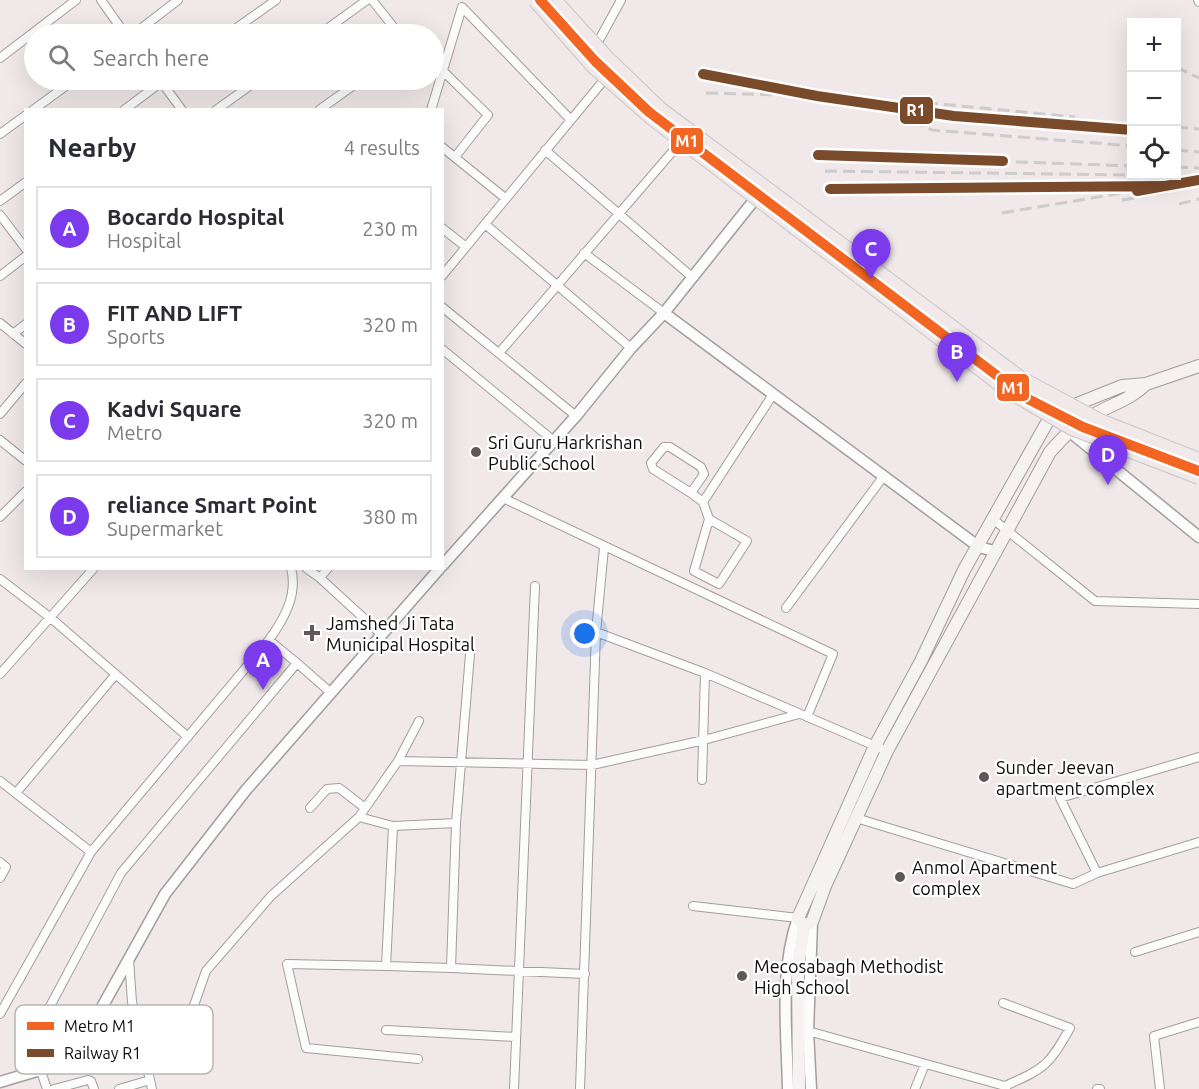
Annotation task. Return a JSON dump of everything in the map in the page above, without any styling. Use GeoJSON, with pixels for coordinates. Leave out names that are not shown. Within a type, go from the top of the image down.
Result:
{"type":"FeatureCollection","features":[{"type":"Feature","properties":{"kind":"main road"},"geometry":{"type":"LineString","coordinates":[[530,0],[604,80],[679,144],[1005,395],[1069,431],[1199,482]]}},
{"type":"Feature","properties":{"kind":"main road"},"geometry":{"type":"LineString","coordinates":[[535,0],[593,66],[652,118],[1009,391],[1072,428],[1199,477]]}},
{"type":"Feature","properties":{"kind":"main road"},"geometry":{"type":"LineString","coordinates":[[554,0],[606,57],[660,109],[1020,378],[1100,420],[1199,460]]}},
{"type":"Feature","properties":{"kind":"main road"},"geometry":{"type":"LineString","coordinates":[[560,0],[598,42],[663,105],[1022,374],[1096,413],[1199,455]]}},
{"type":"Feature","properties":{"kind":"main road"},"geometry":{"type":"LineString","coordinates":[[799,1089],[798,967],[804,924],[875,746],[921,661],[964,570],[1049,419],[1077,404],[1122,386],[1146,384],[1199,366]]}},
{"type":"Feature","properties":{"kind":"main road"},"geometry":{"type":"LineString","coordinates":[[804,924],[825,886],[887,751],[1050,452],[1069,431],[1096,413],[1131,398],[1146,384]]}},
{"type":"Feature","properties":{"kind":"street"},"geometry":{"type":"LineString","coordinates":[[45,24],[76,0]]}},
{"type":"Feature","properties":{"kind":"street"},"geometry":{"type":"LineString","coordinates":[[101,0],[117,24]]}},
{"type":"Feature","properties":{"kind":"street"},"geometry":{"type":"LineString","coordinates":[[147,24],[178,0]]}},
{"type":"Feature","properties":{"kind":"street"},"geometry":{"type":"LineString","coordinates":[[242,24],[276,0]]}},
{"type":"Feature","properties":{"kind":"street"},"geometry":{"type":"LineString","coordinates":[[334,24],[367,0]]}},
{"type":"Feature","properties":{"kind":"street"},"geometry":{"type":"LineString","coordinates":[[372,0],[391,24]]}},
{"type":"Feature","properties":{"kind":"street"},"geometry":{"type":"LineString","coordinates":[[598,42],[621,0]]}},
{"type":"Feature","properties":{"kind":"street"},"geometry":{"type":"LineString","coordinates":[[444,65],[462,7],[570,119]]}},
{"type":"Feature","properties":{"kind":"street"},"geometry":{"type":"LineString","coordinates":[[0,58],[24,40]]}},
{"type":"Feature","properties":{"kind":"street"},"geometry":{"type":"LineString","coordinates":[[444,73],[488,115],[455,157]]}},
{"type":"Feature","properties":{"kind":"street"},"geometry":{"type":"LineString","coordinates":[[444,274],[604,80]]}},
{"type":"Feature","properties":{"kind":"street"},"geometry":{"type":"LineString","coordinates":[[36,108],[60,90]]}},
{"type":"Feature","properties":{"kind":"street"},"geometry":{"type":"LineString","coordinates":[[127,108],[149,90]]}},
{"type":"Feature","properties":{"kind":"street"},"geometry":{"type":"LineString","coordinates":[[169,90],[181,108]]}},
{"type":"Feature","properties":{"kind":"street"},"geometry":{"type":"LineString","coordinates":[[219,108],[244,90]]}},
{"type":"Feature","properties":{"kind":"street"},"geometry":{"type":"LineString","coordinates":[[322,108],[347,90]]}},
{"type":"Feature","properties":{"kind":"street"},"geometry":{"type":"LineString","coordinates":[[432,108],[437,90]]}},
{"type":"Feature","properties":{"kind":"street"},"geometry":{"type":"LineString","coordinates":[[0,134],[24,116]]}},
{"type":"Feature","properties":{"kind":"street"},"geometry":{"type":"LineString","coordinates":[[499,353],[584,253],[620,216],[679,144]]}},
{"type":"Feature","properties":{"kind":"street"},"geometry":{"type":"LineString","coordinates":[[444,149],[505,198]]}},
{"type":"Feature","properties":{"kind":"street"},"geometry":{"type":"LineString","coordinates":[[544,150],[692,277]]}},
{"type":"Feature","properties":{"kind":"street"},"geometry":{"type":"LineString","coordinates":[[444,564],[664,313],[768,182]]}},
{"type":"Feature","properties":{"kind":"street"},"geometry":{"type":"LineString","coordinates":[[0,201],[24,183]]}},
{"type":"Feature","properties":{"kind":"street"},"geometry":{"type":"LineString","coordinates":[[0,215],[24,246]]}},
{"type":"Feature","properties":{"kind":"street"},"geometry":{"type":"LineString","coordinates":[[485,224],[631,348]]}},
{"type":"Feature","properties":{"kind":"street"},"geometry":{"type":"LineString","coordinates":[[444,230],[466,248]]}},
{"type":"Feature","properties":{"kind":"street"},"geometry":{"type":"LineString","coordinates":[[584,253],[772,396],[979,547],[994,551]]}},
{"type":"Feature","properties":{"kind":"street"},"geometry":{"type":"LineString","coordinates":[[0,276],[24,258]]}},
{"type":"Feature","properties":{"kind":"street"},"geometry":{"type":"LineString","coordinates":[[444,309],[576,416]]}},
{"type":"Feature","properties":{"kind":"street"},"geometry":{"type":"LineString","coordinates":[[0,323],[24,342]]}},
{"type":"Feature","properties":{"kind":"street"},"geometry":{"type":"LineString","coordinates":[[13,334],[24,326]]}},
{"type":"Feature","properties":{"kind":"street"},"geometry":{"type":"LineString","coordinates":[[444,351],[554,441]]}},
{"type":"Feature","properties":{"kind":"street"},"geometry":{"type":"LineString","coordinates":[[0,414],[24,385]]}},
{"type":"Feature","properties":{"kind":"street"},"geometry":{"type":"LineString","coordinates":[[703,502],[772,396]]}},
{"type":"Feature","properties":{"kind":"street"},"geometry":{"type":"LineString","coordinates":[[1069,431],[1199,537]]}},
{"type":"Feature","properties":{"kind":"street"},"geometry":{"type":"LineString","coordinates":[[0,440],[24,459]]}},
{"type":"Feature","properties":{"kind":"street"},"geometry":{"type":"LineString","coordinates":[[691,493],[703,471],[670,447],[664,447],[651,463],[653,469],[703,502],[710,519],[747,541],[719,584],[694,572],[710,519]]}},
{"type":"Feature","properties":{"kind":"street"},"geometry":{"type":"LineString","coordinates":[[786,608],[883,477]]}},
{"type":"Feature","properties":{"kind":"street"},"geometry":{"type":"LineString","coordinates":[[0,517],[24,493]]}},
{"type":"Feature","properties":{"kind":"street"},"geometry":{"type":"LineString","coordinates":[[398,761],[592,765],[704,740],[803,715],[833,654],[680,581],[604,548],[504,498]]}},
{"type":"Feature","properties":{"kind":"street"},"geometry":{"type":"LineString","coordinates":[[994,520],[1095,601],[1199,604]]}},
{"type":"Feature","properties":{"kind":"street"},"geometry":{"type":"LineString","coordinates":[[580,1089],[597,632],[604,548]]}},
{"type":"Feature","properties":{"kind":"street"},"geometry":{"type":"LineString","coordinates":[[0,674],[52,619],[92,570]]}},
{"type":"Feature","properties":{"kind":"street"},"geometry":{"type":"LineString","coordinates":[[0,1014],[91,852],[269,640],[285,617],[290,602],[291,570]]}},
{"type":"Feature","properties":{"kind":"street"},"geometry":{"type":"LineString","coordinates":[[309,570],[381,633]]}},
{"type":"Feature","properties":{"kind":"street"},"geometry":{"type":"LineString","coordinates":[[320,578],[326,570]]}},
{"type":"Feature","properties":{"kind":"street"},"geometry":{"type":"LineString","coordinates":[[103,1005],[165,894],[246,790],[438,570]]}},
{"type":"Feature","properties":{"kind":"street"},"geometry":{"type":"LineString","coordinates":[[0,579],[52,619],[188,736]]}},
{"type":"Feature","properties":{"kind":"street"},"geometry":{"type":"LineString","coordinates":[[514,1089],[535,586]]}},
{"type":"Feature","properties":{"kind":"street"},"geometry":{"type":"LineString","coordinates":[[597,632],[705,673],[887,751]]}},
{"type":"Feature","properties":{"kind":"street"},"geometry":{"type":"LineString","coordinates":[[269,640],[330,692]]}},
{"type":"Feature","properties":{"kind":"street"},"geometry":{"type":"LineString","coordinates":[[451,968],[456,823],[470,654]]}},
{"type":"Feature","properties":{"kind":"street"},"geometry":{"type":"LineString","coordinates":[[51,1005],[121,873],[297,663]]}},
{"type":"Feature","properties":{"kind":"street"},"geometry":{"type":"LineString","coordinates":[[702,780],[705,673]]}},
{"type":"Feature","properties":{"kind":"street"},"geometry":{"type":"LineString","coordinates":[[16,793],[116,674]]}},
{"type":"Feature","properties":{"kind":"street"},"geometry":{"type":"LineString","coordinates":[[194,1005],[206,971],[271,896],[359,817],[398,761],[419,721]]}},
{"type":"Feature","properties":{"kind":"street"},"geometry":{"type":"LineString","coordinates":[[1098,873],[1060,798],[1199,757]]}},
{"type":"Feature","properties":{"kind":"street"},"geometry":{"type":"LineString","coordinates":[[0,781],[91,852]]}},
{"type":"Feature","properties":{"kind":"street"},"geometry":{"type":"LineString","coordinates":[[310,808],[327,789],[339,788],[365,808]]}},
{"type":"Feature","properties":{"kind":"street"},"geometry":{"type":"LineString","coordinates":[[359,817],[393,826],[456,823]]}},
{"type":"Feature","properties":{"kind":"street"},"geometry":{"type":"LineString","coordinates":[[856,818],[1073,884],[1098,873],[1199,842]]}},
{"type":"Feature","properties":{"kind":"street"},"geometry":{"type":"LineString","coordinates":[[386,966],[393,826]]}},
{"type":"Feature","properties":{"kind":"street"},"geometry":{"type":"LineString","coordinates":[[0,862],[6,867],[0,878]]}},
{"type":"Feature","properties":{"kind":"street"},"geometry":{"type":"LineString","coordinates":[[693,906],[804,924]]}},
{"type":"Feature","properties":{"kind":"street"},"geometry":{"type":"LineString","coordinates":[[804,924],[812,1089]]}},
{"type":"Feature","properties":{"kind":"street"},"geometry":{"type":"LineString","coordinates":[[788,1089],[787,965],[790,940],[804,924]]}},
{"type":"Feature","properties":{"kind":"street"},"geometry":{"type":"LineString","coordinates":[[1135,952],[1199,932]]}},
{"type":"Feature","properties":{"kind":"street"},"geometry":{"type":"LineString","coordinates":[[129,959],[133,1005]]}},
{"type":"Feature","properties":{"kind":"street"},"geometry":{"type":"LineString","coordinates":[[418,1059],[306,1048],[287,964],[519,969],[585,974]]}},
{"type":"Feature","properties":{"kind":"street"},"geometry":{"type":"LineString","coordinates":[[808,1030],[1005,1088],[1052,1060],[1070,1028],[1004,1003]]}},
{"type":"Feature","properties":{"kind":"street"},"geometry":{"type":"LineString","coordinates":[[1160,1089],[1154,1036],[1199,1022]]}},
{"type":"Feature","properties":{"kind":"street"},"geometry":{"type":"LineString","coordinates":[[386,1030],[516,1036]]}},
{"type":"Feature","properties":{"kind":"street"},"geometry":{"type":"LineString","coordinates":[[915,1089],[925,1064]]}},
{"type":"Feature","properties":{"kind":"street"},"geometry":{"type":"LineString","coordinates":[[0,1082],[27,1074]]}},
{"type":"Feature","properties":{"kind":"street"},"geometry":{"type":"LineString","coordinates":[[42,1074],[47,1089]]}},
{"type":"Feature","properties":{"kind":"street"},"geometry":{"type":"LineString","coordinates":[[54,1089],[88,1080],[91,1081],[94,1089]]}},
{"type":"Feature","properties":{"kind":"street"},"geometry":{"type":"LineString","coordinates":[[119,1089],[152,1084]]}},
{"type":"Feature","properties":{"kind":"railway"},"geometry":{"type":"LineString","coordinates":[[1181,69],[1199,78]]}},
{"type":"Feature","properties":{"kind":"railway"},"geometry":{"type":"LineString","coordinates":[[703,74],[817,96],[954,116],[1127,130]]}},
{"type":"Feature","properties":{"kind":"railway"},"geometry":{"type":"LineString","coordinates":[[706,93],[785,95]]}},
{"type":"Feature","properties":{"kind":"railway"},"geometry":{"type":"LineString","coordinates":[[908,101],[1075,117]]}},
{"type":"Feature","properties":{"kind":"railway"},"geometry":{"type":"LineString","coordinates":[[896,113],[932,130],[1127,146]]}},
{"type":"Feature","properties":{"kind":"railway"},"geometry":{"type":"LineString","coordinates":[[1181,127],[1199,129]]}},
{"type":"Feature","properties":{"kind":"railway"},"geometry":{"type":"LineString","coordinates":[[1181,150],[1199,152]]}},
{"type":"Feature","properties":{"kind":"railway"},"geometry":{"type":"LineString","coordinates":[[818,155],[1127,166]]}},
{"type":"Feature","properties":{"kind":"railway"},"geometry":{"type":"LineString","coordinates":[[1181,167],[1199,168]]}},
{"type":"Feature","properties":{"kind":"railway"},"geometry":{"type":"LineString","coordinates":[[825,171],[1127,175]]}},
{"type":"Feature","properties":{"kind":"railway"},"geometry":{"type":"LineString","coordinates":[[1158,187],[1199,180]]}},
{"type":"Feature","properties":{"kind":"railway"},"geometry":{"type":"LineString","coordinates":[[830,189],[1164,186]]}},
{"type":"Feature","properties":{"kind":"railway"},"geometry":{"type":"LineString","coordinates":[[1002,213],[1128,192]]}},
{"type":"Feature","properties":{"kind":"railway"},"geometry":{"type":"LineString","coordinates":[[1122,200],[1167,192]]}},
{"type":"Feature","properties":{"kind":"railway"},"geometry":{"type":"LineString","coordinates":[[1179,204],[1199,199]]}},
{"type":"Feature","properties":{"kind":"metro line","name":"M1"},"geometry":{"type":"LineString","coordinates":[[540,0],[595,61],[649,112],[1028,399],[1083,427],[1199,471]]}},
{"type":"Feature","properties":{"kind":"rail line","name":"R1"},"geometry":{"type":"LineString","coordinates":[[703,74],[817,96],[954,116],[1127,130]]}},
{"type":"Feature","properties":{"kind":"rail line","name":"R1"},"geometry":{"type":"LineString","coordinates":[[818,155],[1003,161]]}},
{"type":"Feature","properties":{"kind":"rail line","name":"R1"},"geometry":{"type":"LineString","coordinates":[[1137,191],[1199,180]]}},
{"type":"Feature","properties":{"kind":"rail line","name":"R1"},"geometry":{"type":"LineString","coordinates":[[830,189],[1164,186]]}},
{"type":"Feature","properties":{"kind":"place","name":"Kadvi Square"},"geometry":{"type":"Point","coordinates":[871,279]}},
{"type":"Feature","properties":{"kind":"place","name":"FIT AND LIFT"},"geometry":{"type":"Point","coordinates":[957,382]}},
{"type":"Feature","properties":{"kind":"place","name":"Sri Guru Harkrishan Public School"},"geometry":{"type":"Point","coordinates":[476,452]}},
{"type":"Feature","properties":{"kind":"place","name":"reliance Smart Point"},"geometry":{"type":"Point","coordinates":[1108,485]}},
{"type":"Feature","properties":{"kind":"place","name":"Jamshed Ji Tata Municipal Hospital"},"geometry":{"type":"Point","coordinates":[312,633]}},
{"type":"Feature","properties":{"kind":"place","name":"Bocardo Hospital"},"geometry":{"type":"Point","coordinates":[263,690]}},
{"type":"Feature","properties":{"kind":"place","name":"Sunder Jeevan apartment complex"},"geometry":{"type":"Point","coordinates":[984,777]}},
{"type":"Feature","properties":{"kind":"place","name":"Anmol Apartment complex"},"geometry":{"type":"Point","coordinates":[900,877]}},
{"type":"Feature","properties":{"kind":"place","name":"Mecosabagh Methodist High School"},"geometry":{"type":"Point","coordinates":[742,976]}}]}
